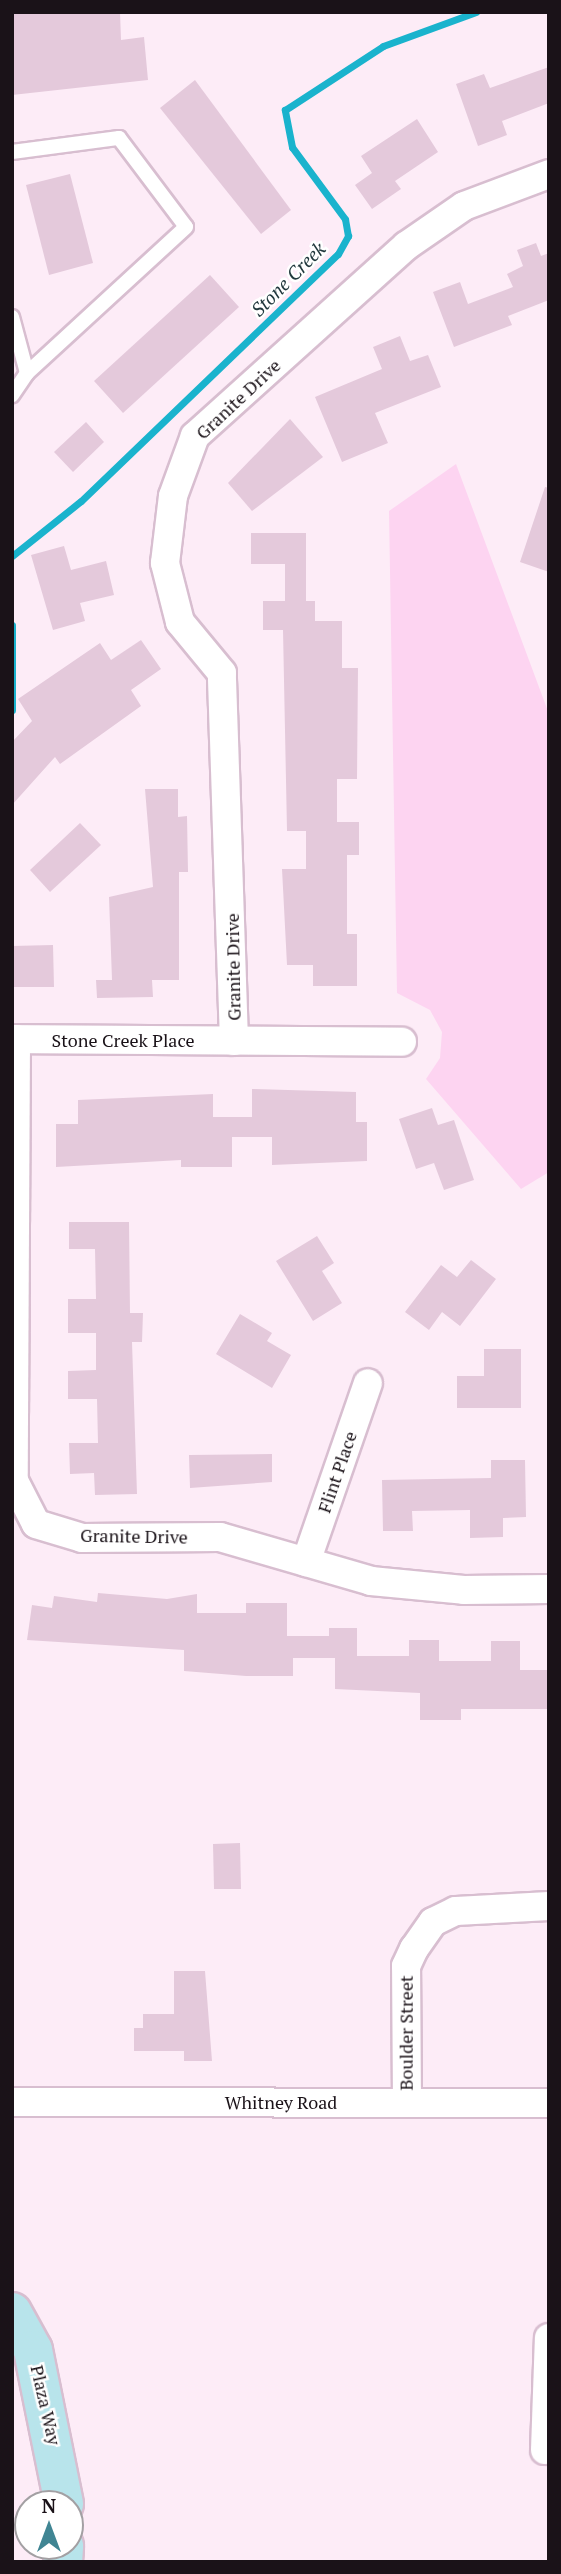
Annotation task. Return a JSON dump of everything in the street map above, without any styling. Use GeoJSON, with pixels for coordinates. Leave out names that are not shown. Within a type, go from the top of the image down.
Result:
{"type":"FeatureCollection","features":[{"type":"Feature","properties":{"kind":"main road","name":"Plaza Way"},"geometry":{"type":"LineString","coordinates":[[12,2312],[33,2350],[61,2490]]}},
{"type":"Feature","properties":{"kind":"street","name":"Granite Drive"},"geometry":{"type":"LineString","coordinates":[[234,1041],[222,673],[180,622],[165,563],[181,472],[195,436],[406,246],[464,206],[549,174]]}},
{"type":"Feature","properties":{"kind":"street","name":"Granite Drive"},"geometry":{"type":"LineString","coordinates":[[14,1039],[15,1481],[36,1524],[82,1538],[219,1537],[371,1581],[464,1590],[549,1589]]}},
{"type":"Feature","properties":{"kind":"street","name":"Stone Creek Place"},"geometry":{"type":"LineString","coordinates":[[14,1039],[402,1042]]}},
{"type":"Feature","properties":{"kind":"street","name":"Flint Place"},"geometry":{"type":"LineString","coordinates":[[306,1562],[369,1383]]}},
{"type":"Feature","properties":{"kind":"street","name":"Boulder Street"},"geometry":{"type":"LineString","coordinates":[[407,2102],[406,1966],[433,1922],[491,1906],[549,1906]]}},
{"type":"Feature","properties":{"kind":"street","name":"Whitney Road"},"geometry":{"type":"LineString","coordinates":[[12,2102],[549,2103]]}},
{"type":"Feature","properties":{"kind":"street"},"geometry":{"type":"LineString","coordinates":[[545,2450],[549,2338]]}},
{"type":"Feature","properties":{"kind":"lane"},"geometry":{"type":"LineString","coordinates":[[12,152],[119,138],[186,227],[27,373],[12,395]]}},
{"type":"Feature","properties":{"kind":"lane"},"geometry":{"type":"LineString","coordinates":[[12,317],[27,373]]}},
{"type":"Feature","properties":{"kind":"shaded area"},"geometry":{"type":"Polygon","coordinates":[[[456,464],[549,714],[549,1172],[521,1189],[426,1079],[440,1058],[442,1032],[430,1010],[397,993],[389,511],[456,464]]]}},
{"type":"Feature","properties":{"kind":"building"},"geometry":{"type":"Polygon","coordinates":[[[12,12],[120,12],[121,40],[144,37],[148,80],[12,95],[12,12]]]}},
{"type":"Feature","properties":{"kind":"building"},"geometry":{"type":"Polygon","coordinates":[[[549,67],[549,103],[502,121],[507,135],[478,146],[456,84],[484,74],[490,88],[549,67]]]}},
{"type":"Feature","properties":{"kind":"building"},"geometry":{"type":"Polygon","coordinates":[[[195,80],[291,210],[261,234],[160,108],[195,80]]]}},
{"type":"Feature","properties":{"kind":"building"},"geometry":{"type":"Polygon","coordinates":[[[417,119],[438,152],[395,181],[401,189],[372,209],[355,185],[372,173],[361,156],[417,119]]]}},
{"type":"Feature","properties":{"kind":"building"},"geometry":{"type":"Polygon","coordinates":[[[70,174],[93,263],[49,275],[26,185],[70,174]]]}},
{"type":"Feature","properties":{"kind":"building"},"geometry":{"type":"Polygon","coordinates":[[[536,243],[541,256],[549,253],[549,300],[508,316],[512,325],[454,347],[433,292],[460,282],[468,304],[513,287],[507,274],[523,266],[517,250],[536,243]]]}},
{"type":"Feature","properties":{"kind":"building"},"geometry":{"type":"Polygon","coordinates":[[[210,275],[239,307],[123,413],[94,381],[210,275]]]}},
{"type":"Feature","properties":{"kind":"building"},"geometry":{"type":"Polygon","coordinates":[[[400,336],[410,361],[428,355],[441,387],[375,413],[388,443],[342,462],[315,397],[382,369],[373,347],[400,336]]]}},
{"type":"Feature","properties":{"kind":"building"},"geometry":{"type":"Polygon","coordinates":[[[290,419],[323,457],[252,511],[228,483],[290,419]]]}},
{"type":"Feature","properties":{"kind":"building"},"geometry":{"type":"Polygon","coordinates":[[[86,422],[104,442],[73,472],[54,452],[86,422]]]}},
{"type":"Feature","properties":{"kind":"building"},"geometry":{"type":"Polygon","coordinates":[[[545,487],[549,488],[549,572],[520,562],[545,487]]]}},
{"type":"Feature","properties":{"kind":"building"},"geometry":{"type":"Polygon","coordinates":[[[251,533],[306,533],[306,601],[315,601],[315,621],[342,621],[342,668],[358,668],[357,779],[337,779],[337,822],[359,822],[359,855],[347,855],[347,934],[357,934],[357,986],[313,986],[313,965],[287,965],[282,869],[306,869],[306,831],[287,831],[283,630],[263,630],[263,601],[285,601],[285,564],[251,564],[251,533]]]}},
{"type":"Feature","properties":{"kind":"building"},"geometry":{"type":"Polygon","coordinates":[[[64,546],[71,570],[106,561],[114,595],[80,603],[85,621],[53,630],[31,555],[64,546]]]}},
{"type":"Feature","properties":{"kind":"building"},"geometry":{"type":"Polygon","coordinates":[[[141,640],[161,669],[131,690],[141,706],[60,764],[55,757],[12,805],[12,742],[32,721],[18,699],[100,643],[111,660],[141,640]]]}},
{"type":"Feature","properties":{"kind":"building"},"geometry":{"type":"Polygon","coordinates":[[[145,789],[178,789],[178,817],[187,816],[188,872],[179,872],[179,980],[152,980],[153,997],[97,998],[96,980],[112,980],[109,897],[153,887],[145,789]]]}},
{"type":"Feature","properties":{"kind":"building"},"geometry":{"type":"Polygon","coordinates":[[[80,823],[101,845],[50,892],[30,870],[80,823]]]}},
{"type":"Feature","properties":{"kind":"building"},"geometry":{"type":"Polygon","coordinates":[[[53,945],[54,987],[12,987],[12,946],[53,945]]]}},
{"type":"Feature","properties":{"kind":"building"},"geometry":{"type":"Polygon","coordinates":[[[252,1089],[356,1092],[356,1122],[367,1122],[367,1161],[272,1165],[272,1137],[232,1137],[232,1167],[181,1167],[181,1160],[56,1167],[56,1124],[78,1124],[78,1100],[213,1094],[213,1117],[252,1117],[252,1089]]]}},
{"type":"Feature","properties":{"kind":"building"},"geometry":{"type":"Polygon","coordinates":[[[432,1108],[438,1125],[454,1120],[474,1180],[444,1190],[434,1163],[416,1169],[399,1119],[432,1108]]]}},
{"type":"Feature","properties":{"kind":"building"},"geometry":{"type":"Polygon","coordinates":[[[69,1222],[129,1222],[130,1313],[143,1313],[142,1342],[132,1342],[137,1494],[95,1495],[94,1473],[70,1474],[69,1443],[98,1443],[97,1399],[68,1399],[68,1371],[96,1370],[96,1333],[68,1333],[68,1299],[96,1299],[95,1249],[69,1249],[69,1222]]]}},
{"type":"Feature","properties":{"kind":"building"},"geometry":{"type":"Polygon","coordinates":[[[317,1236],[334,1263],[322,1271],[342,1303],[313,1321],[276,1261],[317,1236]]]}},
{"type":"Feature","properties":{"kind":"building"},"geometry":{"type":"Polygon","coordinates":[[[471,1260],[496,1279],[460,1326],[442,1312],[429,1330],[405,1312],[441,1265],[457,1277],[471,1260]]]}},
{"type":"Feature","properties":{"kind":"building"},"geometry":{"type":"Polygon","coordinates":[[[240,1314],[272,1333],[267,1341],[291,1355],[272,1388],[216,1354],[240,1314]]]}},
{"type":"Feature","properties":{"kind":"building"},"geometry":{"type":"Polygon","coordinates":[[[484,1349],[521,1349],[521,1408],[457,1408],[457,1376],[484,1376],[484,1349]]]}},
{"type":"Feature","properties":{"kind":"building"},"geometry":{"type":"Polygon","coordinates":[[[272,1454],[272,1482],[190,1488],[189,1455],[272,1454]]]}},
{"type":"Feature","properties":{"kind":"building"},"geometry":{"type":"Polygon","coordinates":[[[491,1460],[525,1460],[526,1517],[503,1518],[503,1537],[470,1538],[470,1510],[412,1511],[413,1531],[383,1531],[382,1480],[491,1478],[491,1460]]]}},
{"type":"Feature","properties":{"kind":"building"},"geometry":{"type":"Polygon","coordinates":[[[98,1593],[167,1599],[197,1594],[197,1613],[246,1613],[246,1603],[287,1603],[287,1636],[329,1636],[329,1628],[357,1628],[357,1656],[409,1656],[409,1640],[439,1640],[439,1661],[491,1661],[491,1641],[520,1641],[520,1670],[549,1670],[549,1709],[461,1709],[461,1720],[420,1720],[420,1693],[335,1689],[335,1658],[293,1658],[293,1676],[246,1676],[184,1671],[184,1650],[27,1640],[32,1605],[52,1608],[54,1596],[97,1602],[98,1593]]]}},
{"type":"Feature","properties":{"kind":"building"},"geometry":{"type":"Polygon","coordinates":[[[240,1843],[241,1889],[214,1889],[213,1844],[240,1843]]]}},
{"type":"Feature","properties":{"kind":"building"},"geometry":{"type":"Polygon","coordinates":[[[174,1971],[205,1971],[212,2061],[184,2061],[184,2051],[134,2051],[134,2028],[143,2028],[143,2014],[174,2014],[174,1971]]]}},
{"type":"Feature","properties":{"kind":"waterway","name":"Stone Creek"},"geometry":{"type":"LineString","coordinates":[[12,556],[81,501],[338,254],[348,236],[345,219],[292,147],[285,110],[383,46],[476,12]]}},
{"type":"Feature","properties":{"kind":"waterway","name":"Stone Creek"},"geometry":{"type":"LineString","coordinates":[[12,625],[12,710]]}}]}
